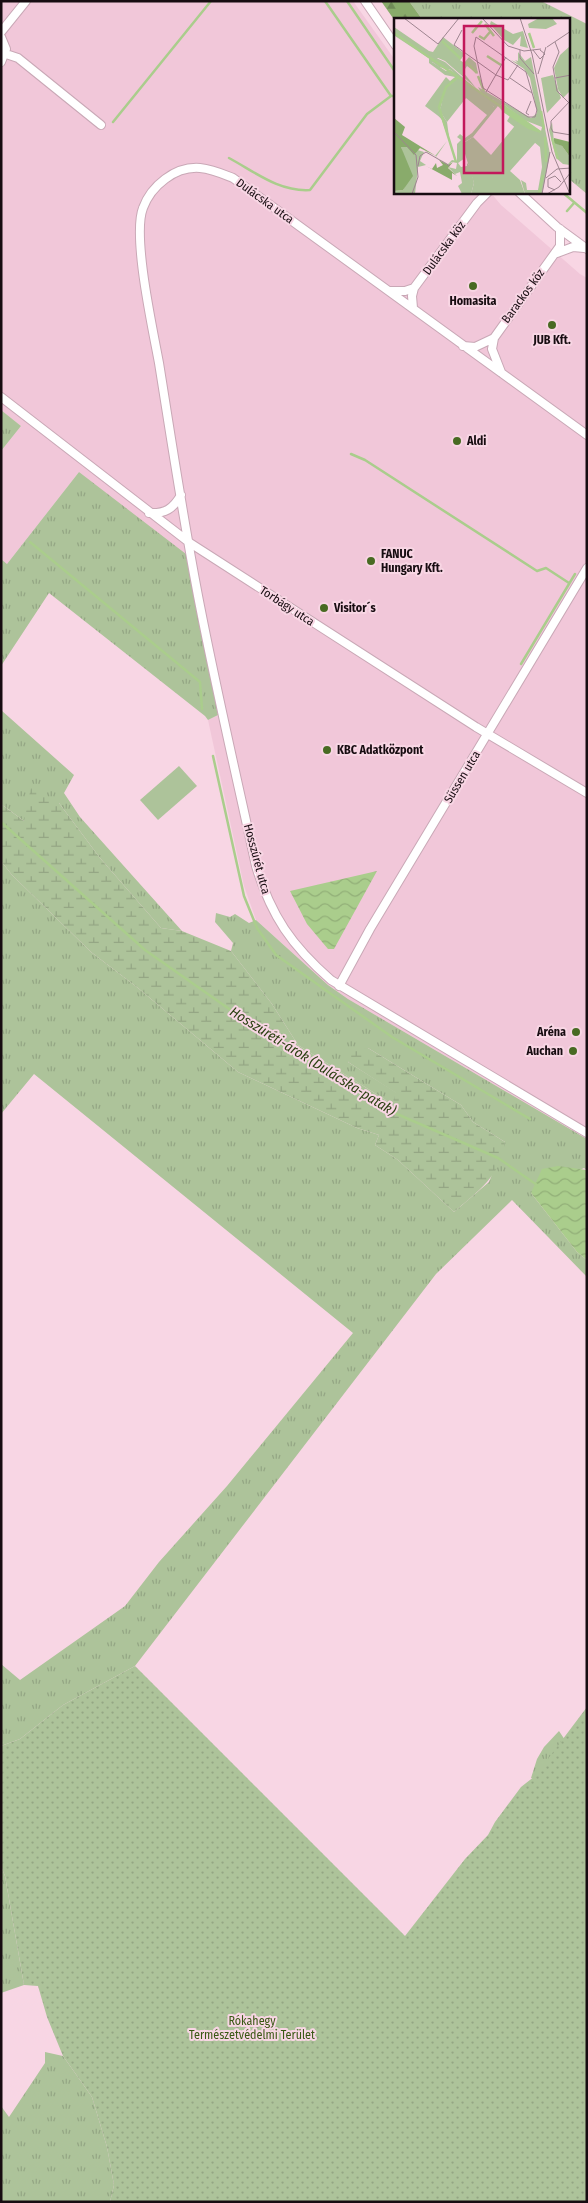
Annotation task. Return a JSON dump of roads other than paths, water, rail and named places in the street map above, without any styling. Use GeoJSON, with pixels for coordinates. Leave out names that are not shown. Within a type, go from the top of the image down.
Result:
{"type":"FeatureCollection","features":[{"type":"Feature","properties":{"kind":"street"},"geometry":{"type":"LineString","coordinates":[[1,32],[26,1]]}},
{"type":"Feature","properties":{"kind":"street"},"geometry":{"type":"LineString","coordinates":[[365,1],[394,43]]}},
{"type":"Feature","properties":{"kind":"street"},"geometry":{"type":"LineString","coordinates":[[1,37],[5,43],[6,54],[1,62]]}},
{"type":"Feature","properties":{"kind":"street"},"geometry":{"type":"LineString","coordinates":[[6,54],[18,58],[101,125]]}},
{"type":"Feature","properties":{"kind":"street","name":"Dulácska utca"},"geometry":{"type":"LineString","coordinates":[[190,543],[180,495],[140,242],[142,209],[151,191],[167,178],[183,170],[199,168],[217,171],[233,178],[390,291],[503,376],[587,435]]}},
{"type":"Feature","properties":{"kind":"street"},"geometry":{"type":"LineString","coordinates":[[523,194],[560,229],[586,249]]}},
{"type":"Feature","properties":{"kind":"street","name":"Dulácska köz"},"geometry":{"type":"LineString","coordinates":[[413,308],[412,296],[414,288],[481,196]]}},
{"type":"Feature","properties":{"kind":"street","name":"Barackos köz"},"geometry":{"type":"LineString","coordinates":[[494,338],[560,246],[560,229]]}},
{"type":"Feature","properties":{"kind":"street"},"geometry":{"type":"LineString","coordinates":[[553,255],[573,247],[586,249]]}},
{"type":"Feature","properties":{"kind":"street"},"geometry":{"type":"LineString","coordinates":[[390,291],[405,291],[414,288]]}},
{"type":"Feature","properties":{"kind":"street"},"geometry":{"type":"LineString","coordinates":[[463,346],[475,347],[494,338]]}},
{"type":"Feature","properties":{"kind":"street"},"geometry":{"type":"LineString","coordinates":[[494,338],[492,349],[503,376]]}},
{"type":"Feature","properties":{"kind":"street","name":"Torbágy utca"},"geometry":{"type":"LineString","coordinates":[[1,397],[190,543],[488,734],[587,793]]}},
{"type":"Feature","properties":{"kind":"street"},"geometry":{"type":"LineString","coordinates":[[149,513],[163,513],[176,503],[180,495]]}},
{"type":"Feature","properties":{"kind":"street","name":"Hosszúrét utca"},"geometry":{"type":"LineString","coordinates":[[190,543],[213,670],[262,882],[272,910],[288,936],[312,964],[339,986],[587,1133]]}},
{"type":"Feature","properties":{"kind":"street","name":"Süssen utca"},"geometry":{"type":"LineString","coordinates":[[339,986],[366,937],[587,568]]}},
{"type":"Feature","properties":{"kind":"water"},"geometry":{"type":"Polygon","coordinates":[[[377,871],[334,949],[328,949],[307,924],[290,891],[377,871]]]}},
{"type":"Feature","properties":{"kind":"water"},"geometry":{"type":"Polygon","coordinates":[[[558,1166],[587,1170],[587,1260],[577,1252],[531,1193],[542,1169],[558,1166]]]}},
{"type":"Feature","properties":{"kind":"waterway"},"geometry":{"type":"LineString","coordinates":[[113,122],[211,1]]}},
{"type":"Feature","properties":{"kind":"waterway"},"geometry":{"type":"LineString","coordinates":[[325,1],[391,96]]}},
{"type":"Feature","properties":{"kind":"waterway"},"geometry":{"type":"LineString","coordinates":[[347,1],[394,70]]}},
{"type":"Feature","properties":{"kind":"waterway"},"geometry":{"type":"LineString","coordinates":[[229,158],[258,175],[288,188],[310,190],[367,114],[391,96],[394,96]]}},
{"type":"Feature","properties":{"kind":"waterway"},"geometry":{"type":"LineString","coordinates":[[564,194],[587,213]]}},
{"type":"Feature","properties":{"kind":"waterway"},"geometry":{"type":"LineString","coordinates":[[567,211],[574,203]]}},
{"type":"Feature","properties":{"kind":"waterway"},"geometry":{"type":"LineString","coordinates":[[351,454],[365,460],[537,571],[546,568],[569,583]]}},
{"type":"Feature","properties":{"kind":"waterway"},"geometry":{"type":"LineString","coordinates":[[30,542],[200,682],[202,709]]}},
{"type":"Feature","properties":{"kind":"waterway"},"geometry":{"type":"LineString","coordinates":[[521,664],[575,574]]}},
{"type":"Feature","properties":{"kind":"waterway"},"geometry":{"type":"LineString","coordinates":[[213,756],[244,896],[257,928],[276,955],[392,1037],[530,1119]]}},
{"type":"Feature","properties":{"kind":"waterway","name":"Hosszúréti-árok (Dulácska-patak)"},"geometry":{"type":"LineString","coordinates":[[1,822],[145,950],[272,1039],[397,1114],[498,1158],[537,1185]]}},
{"type":"Feature","properties":{"kind":"place","name":"Homasita"},"geometry":{"type":"Point","coordinates":[473,286]}},
{"type":"Feature","properties":{"kind":"place","name":"JUB Kft."},"geometry":{"type":"Point","coordinates":[552,325]}},
{"type":"Feature","properties":{"kind":"place","name":"Aldi"},"geometry":{"type":"Point","coordinates":[457,441]}},
{"type":"Feature","properties":{"kind":"place","name":"FANUC Hungary Kft."},"geometry":{"type":"Point","coordinates":[371,561]}},
{"type":"Feature","properties":{"kind":"place","name":"Visitor´s"},"geometry":{"type":"Point","coordinates":[324,608]}},
{"type":"Feature","properties":{"kind":"place","name":"KBC Adatközpont"},"geometry":{"type":"Point","coordinates":[327,750]}},
{"type":"Feature","properties":{"kind":"place","name":"Aréna"},"geometry":{"type":"Point","coordinates":[576,1032]}},
{"type":"Feature","properties":{"kind":"place","name":"Auchan"},"geometry":{"type":"Point","coordinates":[573,1051]}},
{"type":"Feature","properties":{"kind":"park label","name":"Rókahegy Természetvédelmi Terület"},"geometry":{"type":"Point","coordinates":[252,2028]}}]}
